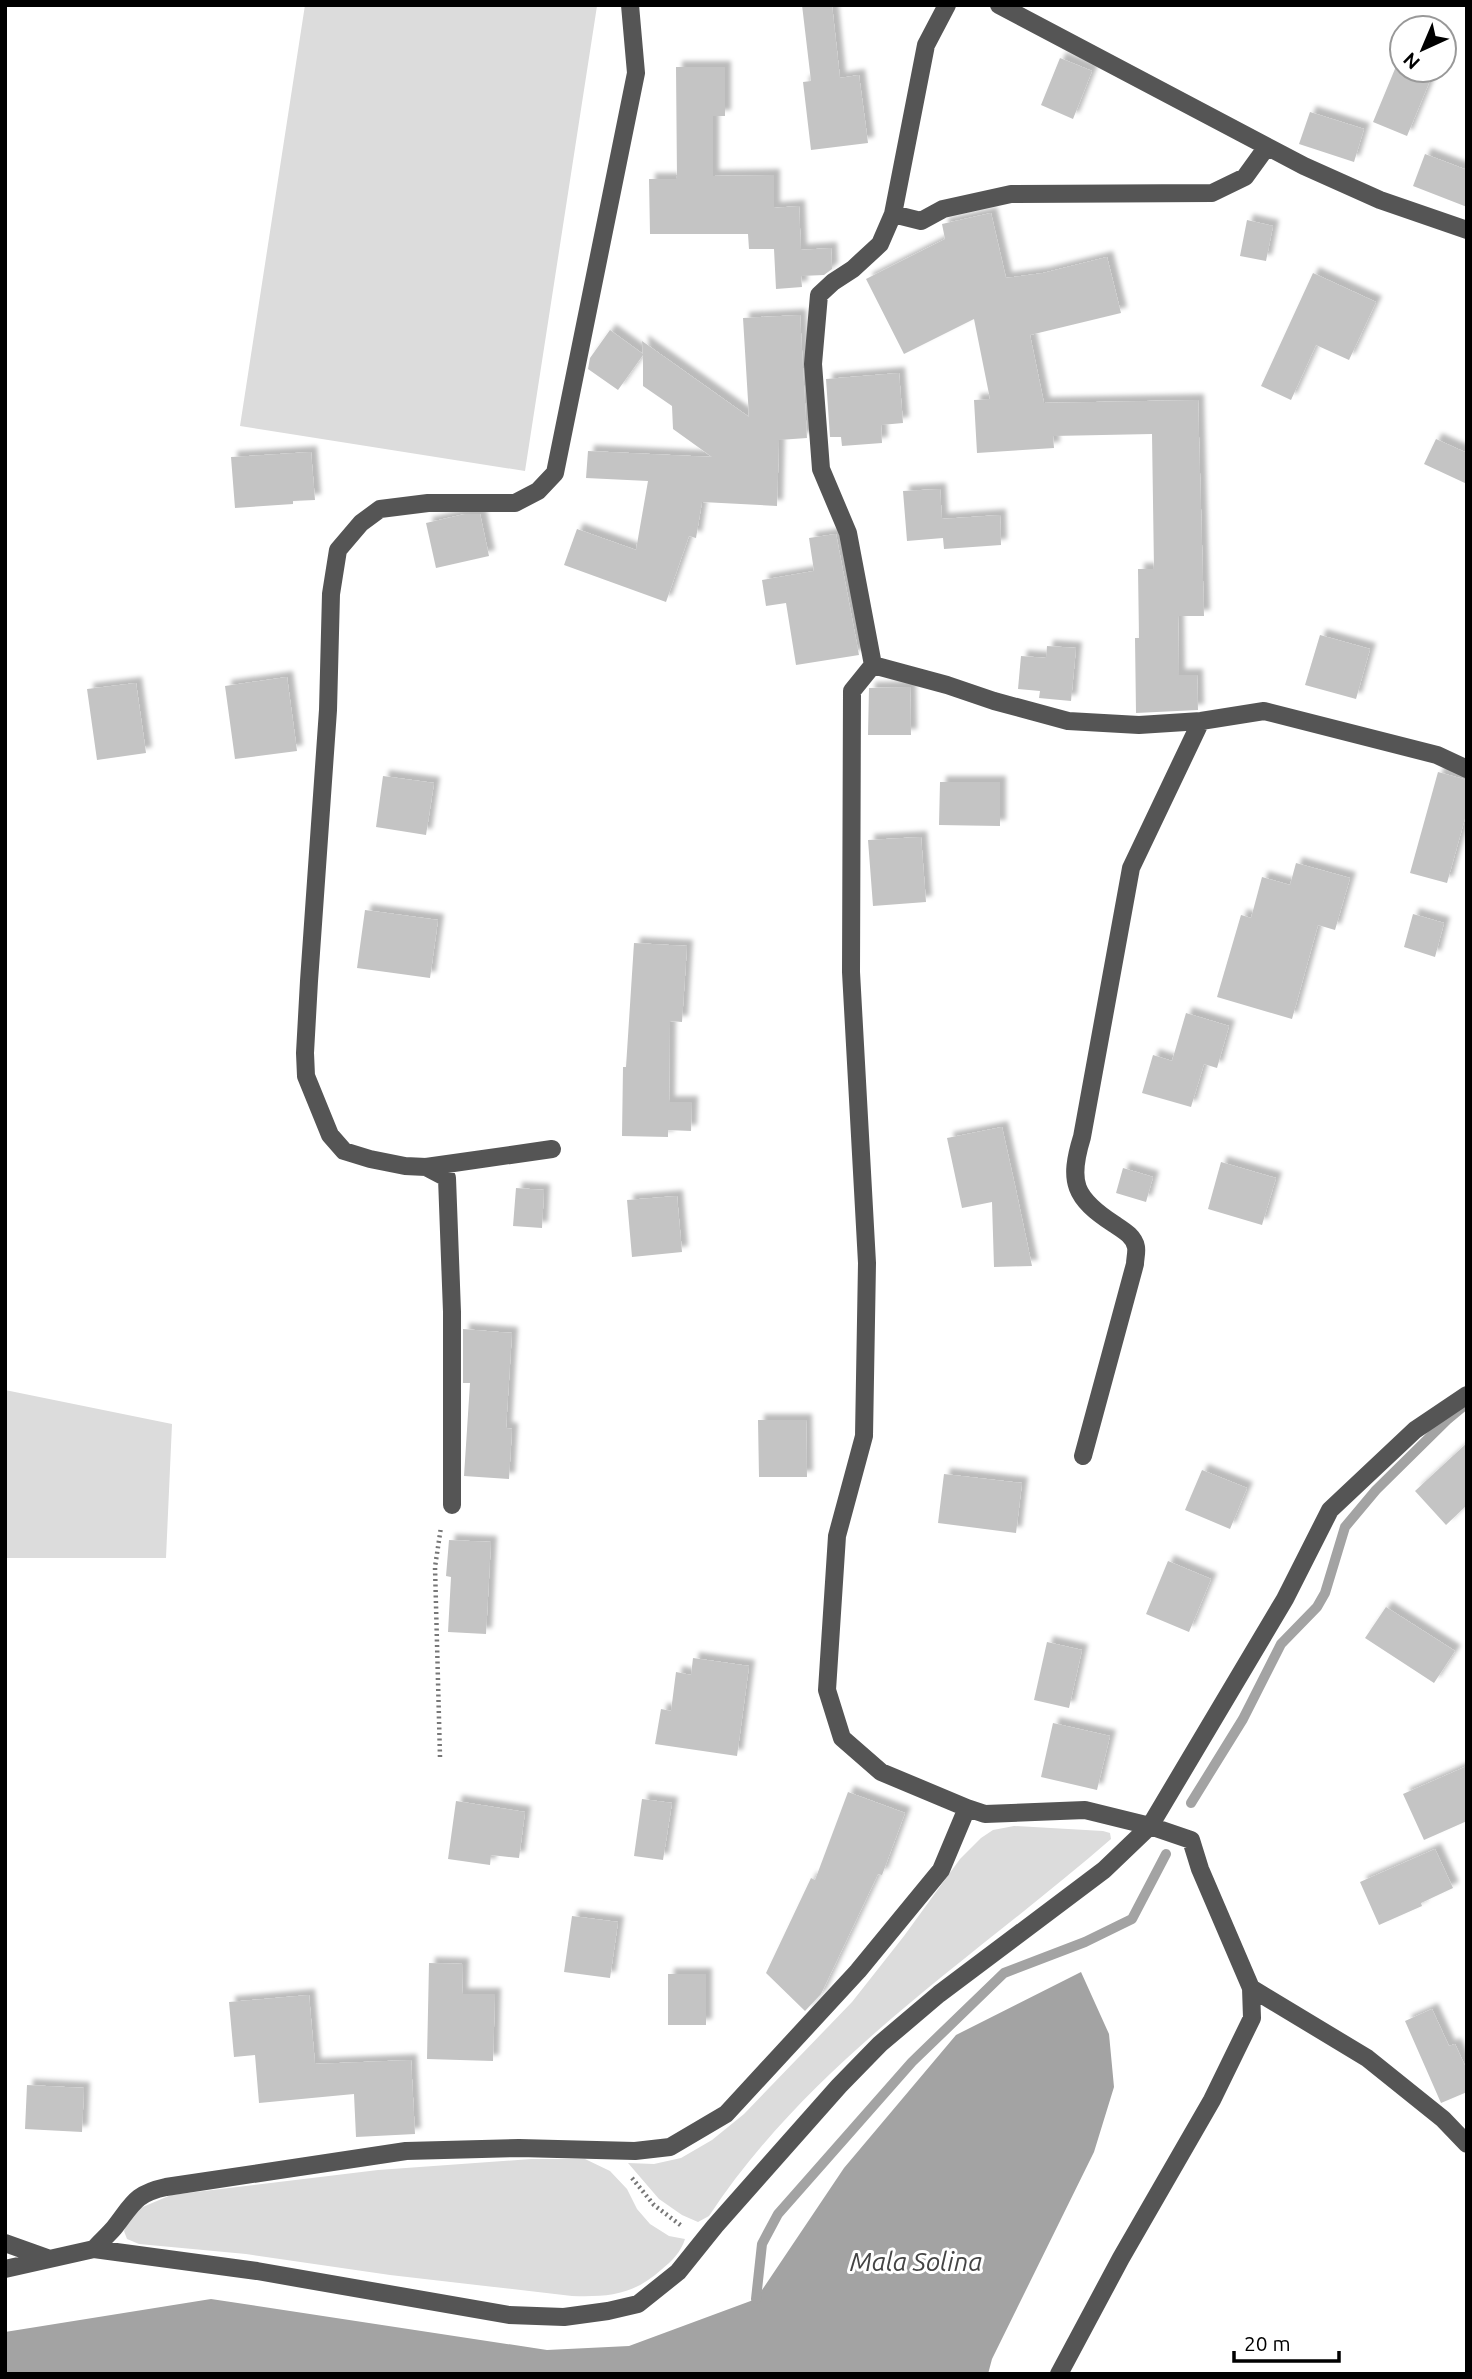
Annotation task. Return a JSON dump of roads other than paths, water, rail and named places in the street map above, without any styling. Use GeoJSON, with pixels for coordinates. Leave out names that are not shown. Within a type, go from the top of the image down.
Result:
{"type":"FeatureCollection","features":[{"type":"Feature","properties":{"kind":"street"},"geometry":{"type":"LineString","coordinates":[[552,1149],[426,1167],[393,1164],[344,1152],[330,1135],[306,1076],[308,1005],[328,710],[331,594],[338,550],[361,523],[380,509],[428,503],[515,503],[538,491],[555,472],[636,73],[630,5]]}},
{"type":"Feature","properties":{"kind":"street"},"geometry":{"type":"LineString","coordinates":[[947,5],[926,45],[893,214],[880,244],[819,295],[813,364],[821,469],[848,533],[873,665],[852,691],[850,972],[867,1263],[864,1436],[837,1536],[827,1690],[842,1738],[881,1772],[967,1808],[985,1814],[1085,1810],[1150,1826],[1191,1840],[1200,1869],[1251,1988],[1252,2018],[1233,2060],[1059,2374]]}},
{"type":"Feature","properties":{"kind":"street"},"geometry":{"type":"LineString","coordinates":[[999,5],[1266,148],[1380,200],[1467,230]]}},
{"type":"Feature","properties":{"kind":"street"},"geometry":{"type":"LineString","coordinates":[[893,214],[921,221],[943,209],[1011,194],[1212,193],[1245,177],[1266,148]]}},
{"type":"Feature","properties":{"kind":"street"},"geometry":{"type":"LineString","coordinates":[[873,665],[1068,721],[1139,725],[1201,721],[1264,711],[1437,755],[1467,769]]}},
{"type":"Feature","properties":{"kind":"street"},"geometry":{"type":"LineString","coordinates":[[1083,1456],[1135,1264],[1136,1246],[1126,1232],[1078,1193],[1073,1178],[1077,1153],[1108,1002],[1131,868],[1201,721]]}},
{"type":"Feature","properties":{"kind":"street"},"geometry":{"type":"LineString","coordinates":[[426,1167],[447,1178],[452,1312],[452,1505]]}},
{"type":"Feature","properties":{"kind":"street"},"geometry":{"type":"LineString","coordinates":[[5,2269],[94,2249],[257,2271],[509,2315],[564,2317],[638,2304],[678,2272],[839,2086],[880,2044],[939,1994],[1104,1870],[1150,1826],[1285,1599],[1330,1510],[1415,1430],[1467,1395]]}},
{"type":"Feature","properties":{"kind":"street"},"geometry":{"type":"LineString","coordinates":[[94,2249],[114,2228],[127,2208],[146,2191],[166,2187],[407,2151],[519,2148],[620,2151],[670,2147],[726,2114],[858,1971],[941,1870],[967,1808]]}},
{"type":"Feature","properties":{"kind":"street"},"geometry":{"type":"LineString","coordinates":[[1251,1988],[1367,2057],[1443,2119],[1467,2144]]}},
{"type":"Feature","properties":{"kind":"street"},"geometry":{"type":"LineString","coordinates":[[5,2243],[47,2258]]}},
{"type":"Feature","properties":{"kind":"water","name":"Mala Solina"},"geometry":{"type":"Polygon","coordinates":[[[1081,1972],[1109,2034],[1114,2087],[1094,2152],[992,2359],[988,2374],[5,2374],[5,2332],[211,2299],[547,2350],[629,2346],[756,2299],[844,2168],[956,2035],[1081,1972]]]}},
{"type":"Feature","properties":{"kind":"waterway"},"geometry":{"type":"LineString","coordinates":[[1191,1803],[1243,1719],[1281,1644],[1317,1607],[1325,1593],[1345,1527],[1376,1490],[1465,1405]]}},
{"type":"Feature","properties":{"kind":"waterway"},"geometry":{"type":"LineString","coordinates":[[756,2299],[762,2244],[778,2214],[912,2062],[1004,1973],[1085,1942],[1132,1919],[1166,1854]]}}]}
